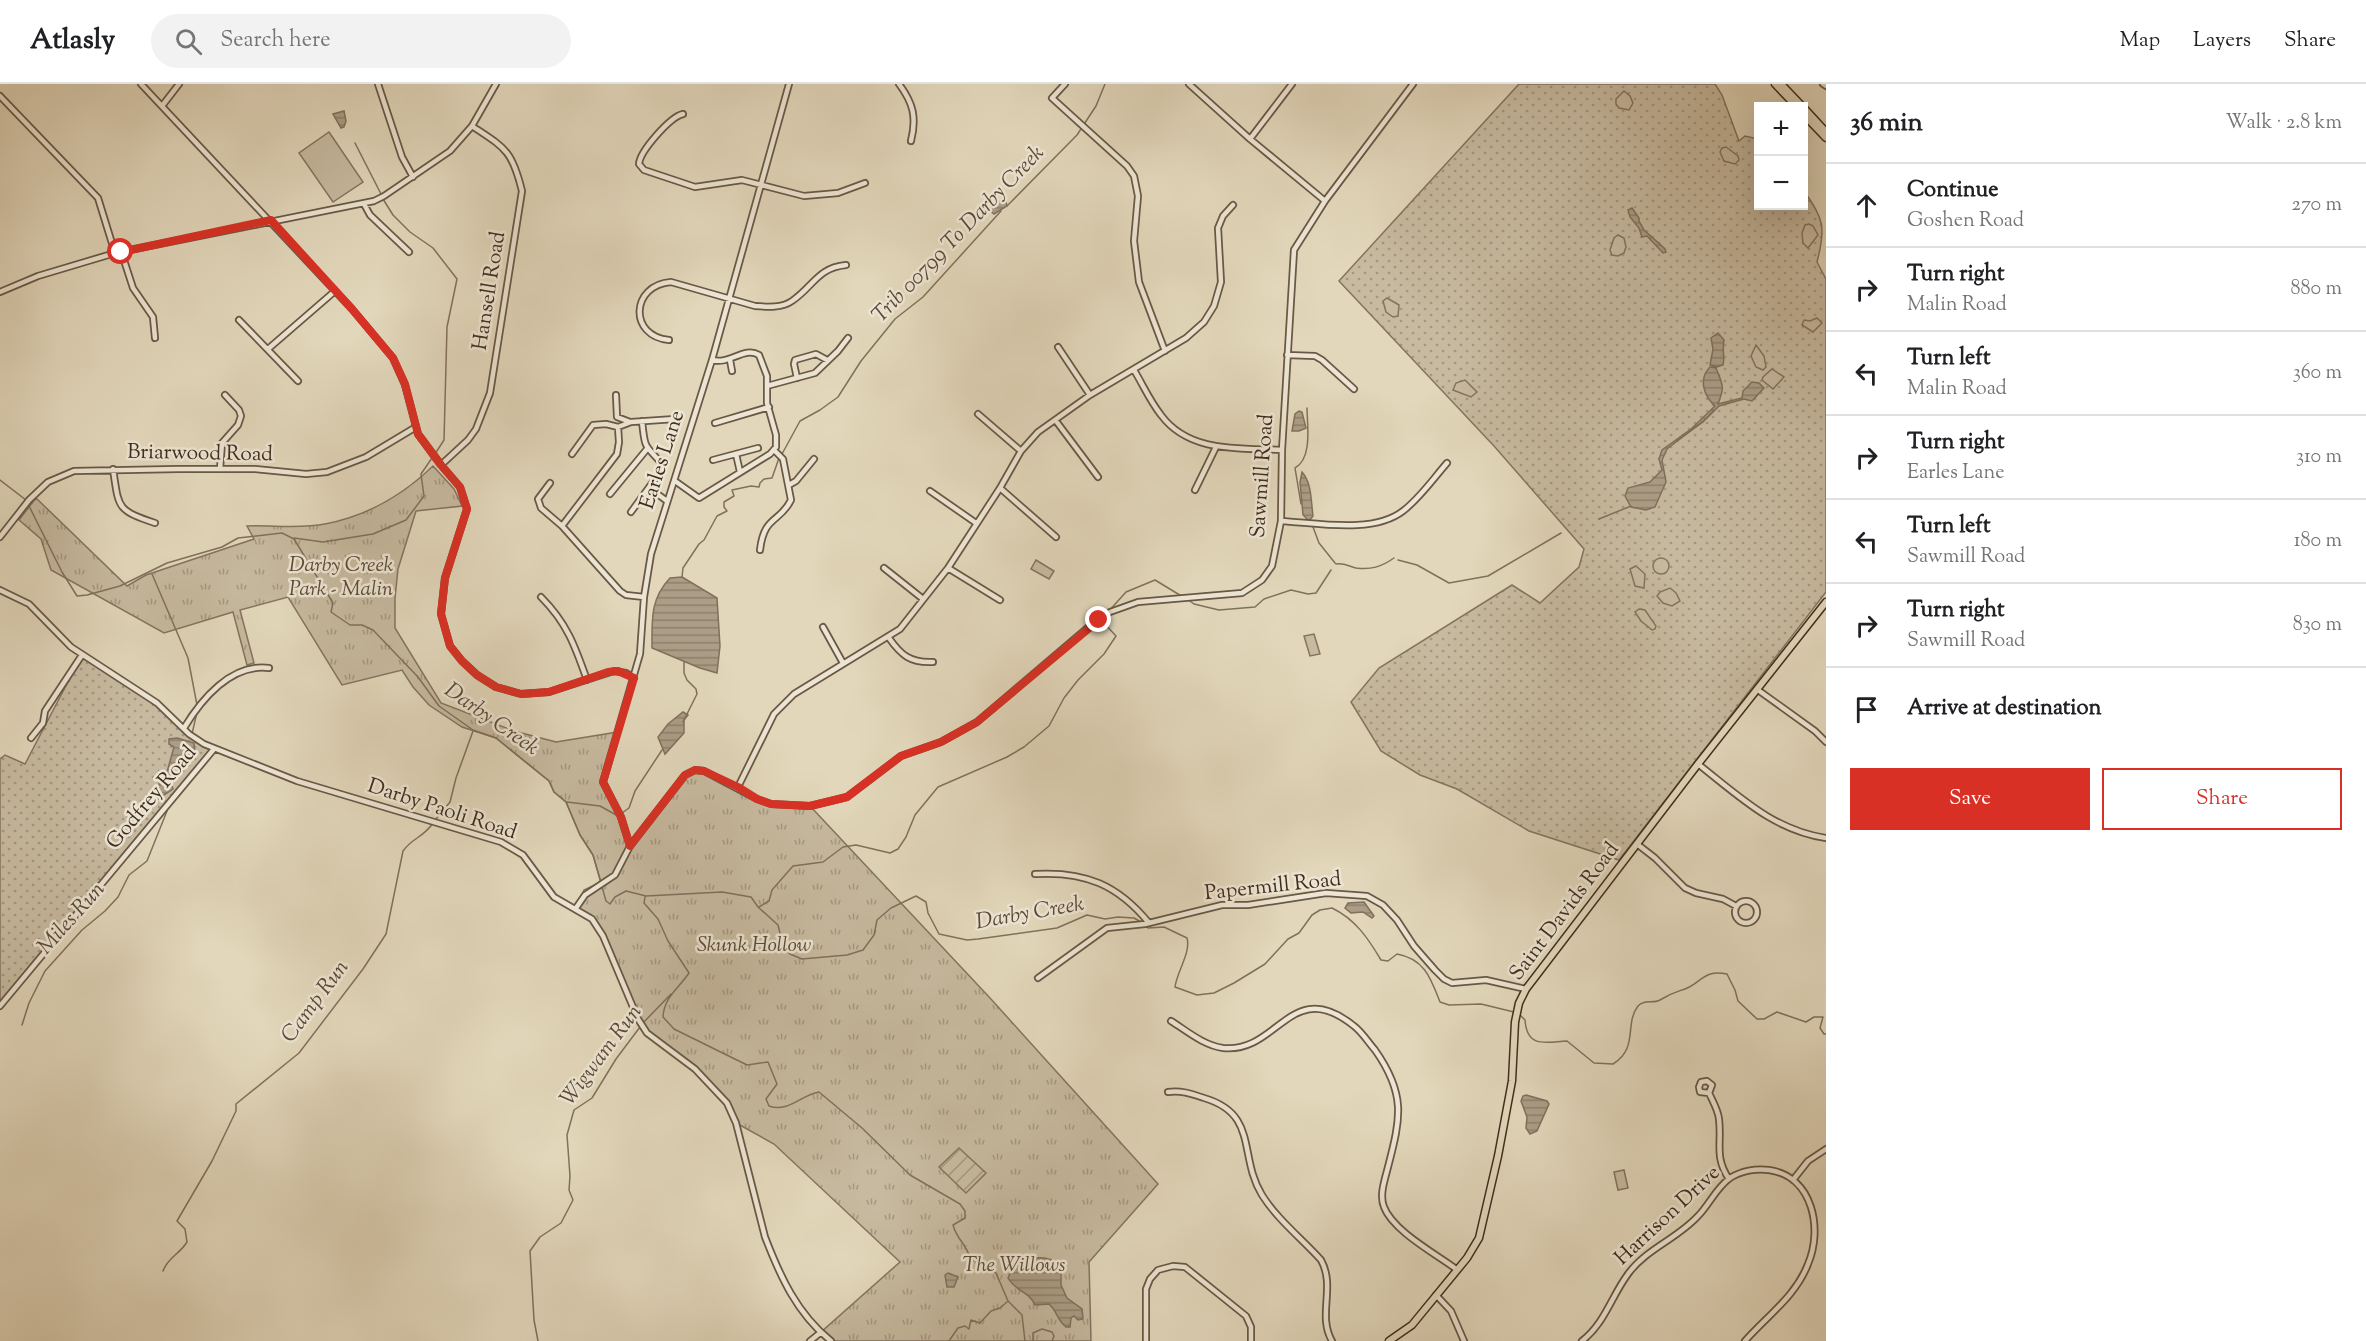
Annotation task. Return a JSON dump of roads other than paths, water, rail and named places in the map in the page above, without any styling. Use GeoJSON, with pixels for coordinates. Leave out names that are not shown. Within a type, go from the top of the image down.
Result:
{"type":"FeatureCollection","features":[{"type":"Feature","properties":{"kind":"main road"},"geometry":{"type":"LineString","coordinates":[[1775,84],[1792,102]]}},
{"type":"Feature","properties":{"kind":"main road"},"geometry":{"type":"LineString","coordinates":[[1781,84],[1798,102]]}},
{"type":"Feature","properties":{"kind":"main road"},"geometry":{"type":"LineString","coordinates":[[1808,112],[1823,129],[1826,138]]}},
{"type":"Feature","properties":{"kind":"main road"},"geometry":{"type":"LineString","coordinates":[[1808,118],[1823,129]]}},
{"type":"Feature","properties":{"kind":"main road","name":"Saint Davids Road"},"geometry":{"type":"LineString","coordinates":[[1389,1341],[1412,1325],[1467,1258],[1479,1238],[1512,1081],[1515,1022],[1519,1003],[1526,989],[1698,764],[1826,602]]}},
{"type":"Feature","properties":{"kind":"street"},"geometry":{"type":"LineString","coordinates":[[141,84],[271,220],[393,358],[405,384],[416,427],[441,465],[460,487],[467,509],[445,578],[441,614],[450,646],[477,675],[496,687],[521,694],[549,692],[608,672],[618,671],[634,678]]}},
{"type":"Feature","properties":{"kind":"street"},"geometry":{"type":"LineString","coordinates":[[162,106],[179,84]]}},
{"type":"Feature","properties":{"kind":"street"},"geometry":{"type":"LineString","coordinates":[[378,84],[402,157],[413,177]]}},
{"type":"Feature","properties":{"kind":"street"},"geometry":{"type":"LineString","coordinates":[[0,292],[56,270],[118,252],[271,220],[364,204],[383,197],[450,151],[472,126],[496,84]]}},
{"type":"Feature","properties":{"kind":"street","name":"Earles Lane"},"geometry":{"type":"LineString","coordinates":[[630,846],[621,817],[603,782],[640,654],[644,597],[651,554],[712,360],[789,84]]}},
{"type":"Feature","properties":{"kind":"street"},"geometry":{"type":"LineString","coordinates":[[899,84],[911,102],[914,113],[915,127],[911,141]]}},
{"type":"Feature","properties":{"kind":"street"},"geometry":{"type":"LineString","coordinates":[[1065,84],[1052,98],[1127,166],[1136,180],[1138,196],[1134,251],[1138,282],[1165,351]]}},
{"type":"Feature","properties":{"kind":"street"},"geometry":{"type":"LineString","coordinates":[[1189,84],[1250,139],[1325,201]]}},
{"type":"Feature","properties":{"kind":"street"},"geometry":{"type":"LineString","coordinates":[[1250,139],[1292,84]]}},
{"type":"Feature","properties":{"kind":"street","name":"Sawmill Road"},"geometry":{"type":"LineString","coordinates":[[576,909],[582,898],[590,891],[615,875],[630,846],[685,775],[695,770],[704,771],[771,804],[810,806],[847,797],[901,756],[941,742],[977,722],[1092,624],[1110,612],[1138,602],[1242,593],[1262,580],[1272,566],[1281,521],[1282,450],[1294,250],[1325,201],[1413,84]]}},
{"type":"Feature","properties":{"kind":"street"},"geometry":{"type":"LineString","coordinates":[[0,96],[98,198],[133,288],[153,317],[155,338]]}},
{"type":"Feature","properties":{"kind":"street"},"geometry":{"type":"LineString","coordinates":[[683,114],[672,118],[641,156],[639,164],[644,170],[694,186],[707,186],[736,180],[760,184],[796,195],[812,196],[838,193],[865,183]]}},
{"type":"Feature","properties":{"kind":"street","name":"Hansell Road"},"geometry":{"type":"LineString","coordinates":[[441,465],[468,440],[476,429],[490,393],[522,191],[517,170],[505,148],[472,126]]}},
{"type":"Feature","properties":{"kind":"street"},"geometry":{"type":"LineString","coordinates":[[364,204],[370,215],[409,252]]}},
{"type":"Feature","properties":{"kind":"street"},"geometry":{"type":"LineString","coordinates":[[738,787],[774,714],[794,694],[843,663],[889,638],[900,629],[948,567],[1000,488],[1021,450],[1038,432],[1090,395],[1165,351],[1198,327],[1214,306],[1220,290],[1218,228],[1222,216],[1233,205]]}},
{"type":"Feature","properties":{"kind":"street"},"geometry":{"type":"LineString","coordinates":[[669,340],[651,335],[642,322],[640,308],[648,290],[660,283],[670,282],[755,306],[781,305],[791,302],[824,271],[846,265]]}},
{"type":"Feature","properties":{"kind":"street"},"geometry":{"type":"LineString","coordinates":[[268,349],[335,291]]}},
{"type":"Feature","properties":{"kind":"street"},"geometry":{"type":"LineString","coordinates":[[239,320],[298,381]]}},
{"type":"Feature","properties":{"kind":"street"},"geometry":{"type":"LineString","coordinates":[[767,386],[815,373],[849,338]]}},
{"type":"Feature","properties":{"kind":"street"},"geometry":{"type":"LineString","coordinates":[[1058,347],[1090,395]]}},
{"type":"Feature","properties":{"kind":"street"},"geometry":{"type":"LineString","coordinates":[[675,481],[699,498],[774,450],[777,444],[769,407],[766,376],[758,353],[747,353],[720,362],[712,360]]}},
{"type":"Feature","properties":{"kind":"street"},"geometry":{"type":"LineString","coordinates":[[797,378],[795,360],[816,354],[827,360]]}},
{"type":"Feature","properties":{"kind":"street"},"geometry":{"type":"LineString","coordinates":[[1287,355],[1315,356],[1354,388]]}},
{"type":"Feature","properties":{"kind":"street"},"geometry":{"type":"LineString","coordinates":[[730,360],[732,371]]}},
{"type":"Feature","properties":{"kind":"street"},"geometry":{"type":"LineString","coordinates":[[1134,370],[1160,414],[1172,427],[1190,439],[1216,447],[1282,450]]}},
{"type":"Feature","properties":{"kind":"street"},"geometry":{"type":"LineString","coordinates":[[220,469],[222,443],[238,425],[241,416],[239,410],[225,394]]}},
{"type":"Feature","properties":{"kind":"street"},"geometry":{"type":"LineString","coordinates":[[616,395],[617,417],[631,422]]}},
{"type":"Feature","properties":{"kind":"street"},"geometry":{"type":"LineString","coordinates":[[715,423],[769,407]]}},
{"type":"Feature","properties":{"kind":"street"},"geometry":{"type":"LineString","coordinates":[[978,414],[1021,450]]}},
{"type":"Feature","properties":{"kind":"street"},"geometry":{"type":"LineString","coordinates":[[572,454],[593,425],[606,424],[618,427],[631,422],[675,419]]}},
{"type":"Feature","properties":{"kind":"street"},"geometry":{"type":"LineString","coordinates":[[1056,420],[1098,477]]}},
{"type":"Feature","properties":{"kind":"street"},"geometry":{"type":"LineString","coordinates":[[631,512],[662,472],[663,465],[647,449],[642,421]]}},
{"type":"Feature","properties":{"kind":"street","name":"Briarwood Road"},"geometry":{"type":"LineString","coordinates":[[0,537],[29,500],[48,482],[74,471],[255,469],[306,474],[327,472],[366,458],[416,427]]}},
{"type":"Feature","properties":{"kind":"street"},"geometry":{"type":"LineString","coordinates":[[562,526],[616,454],[618,427]]}},
{"type":"Feature","properties":{"kind":"street"},"geometry":{"type":"LineString","coordinates":[[1195,490],[1216,447]]}},
{"type":"Feature","properties":{"kind":"street"},"geometry":{"type":"LineString","coordinates":[[713,460],[758,448]]}},
{"type":"Feature","properties":{"kind":"street"},"geometry":{"type":"LineString","coordinates":[[610,494],[647,449]]}},
{"type":"Feature","properties":{"kind":"street"},"geometry":{"type":"LineString","coordinates":[[760,550],[766,526],[790,503],[791,497],[783,459],[774,450]]}},
{"type":"Feature","properties":{"kind":"street"},"geometry":{"type":"LineString","coordinates":[[736,454],[740,472]]}},
{"type":"Feature","properties":{"kind":"street"},"geometry":{"type":"LineString","coordinates":[[789,485],[796,481],[814,459]]}},
{"type":"Feature","properties":{"kind":"street"},"geometry":{"type":"LineString","coordinates":[[1281,521],[1379,524],[1405,510],[1447,463]]}},
{"type":"Feature","properties":{"kind":"street"},"geometry":{"type":"LineString","coordinates":[[113,469],[115,491],[122,507],[128,513],[155,523]]}},
{"type":"Feature","properties":{"kind":"street"},"geometry":{"type":"LineString","coordinates":[[550,483],[538,501],[541,508],[562,526],[620,591],[626,595],[644,597]]}},
{"type":"Feature","properties":{"kind":"street"},"geometry":{"type":"LineString","coordinates":[[649,488],[667,501]]}},
{"type":"Feature","properties":{"kind":"street"},"geometry":{"type":"LineString","coordinates":[[1000,488],[1056,537]]}},
{"type":"Feature","properties":{"kind":"street"},"geometry":{"type":"LineString","coordinates":[[930,490],[976,523]]}},
{"type":"Feature","properties":{"kind":"street"},"geometry":{"type":"LineString","coordinates":[[948,567],[1000,600]]}},
{"type":"Feature","properties":{"kind":"street"},"geometry":{"type":"LineString","coordinates":[[884,568],[923,599]]}},
{"type":"Feature","properties":{"kind":"street","name":"Darby Paoli Road"},"geometry":{"type":"LineString","coordinates":[[0,590],[17,596],[29,604],[64,641],[157,703],[197,741],[322,789],[501,842],[523,855],[554,897],[576,909],[597,926],[647,1033],[695,1069],[730,1108],[736,1123],[765,1237],[772,1254],[790,1295],[820,1333],[831,1341]]}},
{"type":"Feature","properties":{"kind":"street"},"geometry":{"type":"LineString","coordinates":[[541,597],[573,639],[587,680]]}},
{"type":"Feature","properties":{"kind":"street"},"geometry":{"type":"LineString","coordinates":[[823,627],[843,663]]}},
{"type":"Feature","properties":{"kind":"street"},"geometry":{"type":"LineString","coordinates":[[889,638],[899,652],[908,659],[915,662],[933,662]]}},
{"type":"Feature","properties":{"kind":"street"},"geometry":{"type":"LineString","coordinates":[[31,738],[43,723],[45,711],[82,655]]}},
{"type":"Feature","properties":{"kind":"street"},"geometry":{"type":"LineString","coordinates":[[184,728],[191,716],[225,680],[252,670],[269,668]]}},
{"type":"Feature","properties":{"kind":"street"},"geometry":{"type":"LineString","coordinates":[[1758,690],[1815,731],[1826,742]]}},
{"type":"Feature","properties":{"kind":"street","name":"Godfrey Road"},"geometry":{"type":"LineString","coordinates":[[0,1006],[214,749]]}},
{"type":"Feature","properties":{"kind":"street"},"geometry":{"type":"LineString","coordinates":[[1698,764],[1759,811],[1789,829],[1826,838]]}},
{"type":"Feature","properties":{"kind":"street"},"geometry":{"type":"LineString","coordinates":[[1637,844],[1655,858],[1685,888],[1696,894],[1723,899],[1736,906]]}},
{"type":"Feature","properties":{"kind":"street"},"geometry":{"type":"LineString","coordinates":[[1035,874],[1060,873],[1080,876],[1115,890],[1134,905],[1147,923]]}},
{"type":"Feature","properties":{"kind":"street","name":"Papermill Road"},"geometry":{"type":"LineString","coordinates":[[1038,978],[1107,928],[1130,927],[1222,905],[1248,905],[1326,893],[1367,896],[1383,905],[1397,920],[1414,946],[1444,979],[1460,984],[1486,980],[1526,989]]}},
{"type":"Feature","properties":{"kind":"street"},"geometry":{"type":"LineString","coordinates":[[1741,902],[1750,902],[1756,907],[1756,917],[1749,923],[1740,922],[1735,915],[1736,906],[1741,902]]}},
{"type":"Feature","properties":{"kind":"street"},"geometry":{"type":"LineString","coordinates":[[1171,1021],[1200,1040],[1227,1048],[1256,1041],[1290,1015],[1305,1009],[1326,1011],[1346,1020],[1358,1029],[1390,1073],[1397,1093],[1399,1109],[1397,1132],[1383,1190],[1383,1206],[1398,1226],[1456,1269]]}},
{"type":"Feature","properties":{"kind":"street"},"geometry":{"type":"LineString","coordinates":[[1168,1092],[1181,1091],[1217,1101],[1237,1118],[1242,1128],[1254,1178],[1261,1194],[1319,1259],[1326,1270],[1328,1288],[1324,1320],[1332,1341]]}},
{"type":"Feature","properties":{"kind":"street"},"geometry":{"type":"LineString","coordinates":[[1709,1093],[1719,1117],[1720,1160],[1729,1179]]}},
{"type":"Feature","properties":{"kind":"street"},"geometry":{"type":"LineString","coordinates":[[1745,1341],[1795,1290],[1811,1256],[1814,1231],[1812,1209],[1804,1191],[1793,1180],[1808,1161],[1826,1149]]}},
{"type":"Feature","properties":{"kind":"street","name":"Harrison Drive"},"geometry":{"type":"LineString","coordinates":[[1582,1341],[1605,1317],[1622,1282],[1634,1266],[1694,1220],[1729,1179],[1743,1172],[1763,1169],[1778,1172],[1793,1180]]}},
{"type":"Feature","properties":{"kind":"street"},"geometry":{"type":"LineString","coordinates":[[1146,1341],[1147,1286],[1156,1272],[1173,1266],[1187,1269],[1241,1310],[1251,1324],[1251,1341]]}},
{"type":"Feature","properties":{"kind":"street"},"geometry":{"type":"LineString","coordinates":[[1436,1295],[1451,1311],[1464,1341]]}},
{"type":"Feature","properties":{"kind":"street"},"geometry":{"type":"LineString","coordinates":[[810,1341],[820,1333]]}},
{"type":"Feature","properties":{"kind":"waterway","name":"Trib 00799 To Darby Creek"},"geometry":{"type":"LineString","coordinates":[[1007,206],[1077,135],[1096,106],[1105,84]]}},
{"type":"Feature","properties":{"kind":"waterway"},"geometry":{"type":"LineString","coordinates":[[355,143],[381,194]]}},
{"type":"Feature","properties":{"kind":"waterway"},"geometry":{"type":"LineString","coordinates":[[383,199],[393,215],[410,232],[433,248],[457,279],[447,327],[444,440],[435,454]]}},
{"type":"Feature","properties":{"kind":"waterway","name":"Trib 00799 To Darby Creek"},"geometry":{"type":"LineString","coordinates":[[782,454],[800,421],[838,397],[861,361],[895,319],[923,297],[1001,211]]}},
{"type":"Feature","properties":{"kind":"waterway"},"geometry":{"type":"LineString","coordinates":[[1301,504],[1295,468],[1301,463],[1307,449],[1307,408]]}},
{"type":"Feature","properties":{"kind":"waterway"},"geometry":{"type":"LineString","coordinates":[[1677,441],[1703,422],[1714,410]]}},
{"type":"Feature","properties":{"kind":"waterway"},"geometry":{"type":"LineString","coordinates":[[294,538],[323,542],[373,534],[406,520],[424,496],[421,474],[432,458]]}},
{"type":"Feature","properties":{"kind":"waterway","name":"Trib 00799 To Darby Creek"},"geometry":{"type":"LineString","coordinates":[[682,577],[683,568],[704,540],[717,516],[727,511],[724,502],[734,496],[732,490],[751,486],[759,487],[764,479],[772,478],[779,458]]}},
{"type":"Feature","properties":{"kind":"waterway","name":"Darby Creek"},"geometry":{"type":"LineString","coordinates":[[0,480],[26,500]]}},
{"type":"Feature","properties":{"kind":"waterway","name":"Darby Creek"},"geometry":{"type":"LineString","coordinates":[[28,504],[62,572],[77,596],[120,586],[167,563],[222,547],[238,538],[282,533],[294,539],[333,603],[331,612],[350,625],[362,625],[373,630],[418,677],[439,706],[473,730],[496,738],[549,781],[554,792],[566,802],[580,835],[593,855],[606,901],[610,904],[615,897],[626,891],[646,896],[722,892],[751,897],[758,907],[778,925],[783,946],[790,954],[802,959],[847,955],[863,950],[874,935],[877,920],[891,908],[916,896],[926,902],[928,913],[939,934],[967,940],[1057,928],[1087,915],[1105,919],[1134,918],[1141,922]]}},
{"type":"Feature","properties":{"kind":"waterway"},"geometry":{"type":"LineString","coordinates":[[1599,519],[1631,506]]}},
{"type":"Feature","properties":{"kind":"waterway"},"geometry":{"type":"LineString","coordinates":[[1313,527],[1319,543],[1335,563]]}},
{"type":"Feature","properties":{"kind":"waterway"},"geometry":{"type":"LineString","coordinates":[[1398,560],[1417,565],[1449,583],[1488,576],[1561,533]]}},
{"type":"Feature","properties":{"kind":"waterway"},"geometry":{"type":"LineString","coordinates":[[1336,564],[1366,569],[1380,566],[1394,558]]}},
{"type":"Feature","properties":{"kind":"waterway"},"geometry":{"type":"LineString","coordinates":[[1187,599],[1194,604],[1219,610],[1255,607],[1264,599],[1291,590],[1308,594],[1316,593],[1331,570]]}},
{"type":"Feature","properties":{"kind":"waterway","name":"Miles Run"},"geometry":{"type":"LineString","coordinates":[[152,574],[188,658],[197,705]]}},
{"type":"Feature","properties":{"kind":"waterway"},"geometry":{"type":"LineString","coordinates":[[1108,612],[1126,592],[1155,580],[1183,597]]}},
{"type":"Feature","properties":{"kind":"waterway"},"geometry":{"type":"LineString","coordinates":[[759,907],[769,901],[772,890],[793,866],[823,862],[843,847],[856,845],[890,853],[898,849],[915,815],[938,787],[1007,757],[1024,747],[1049,726],[1064,698],[1104,654],[1116,636],[1103,622],[1105,619]]}},
{"type":"Feature","properties":{"kind":"waterway","name":"Trib 00799 To Darby Creek"},"geometry":{"type":"LineString","coordinates":[[683,722],[697,694],[684,673],[684,662]]}},
{"type":"Feature","properties":{"kind":"waterway","name":"Miles Run"},"geometry":{"type":"LineString","coordinates":[[192,734],[197,712]]}},
{"type":"Feature","properties":{"kind":"waterway","name":"Camp Run"},"geometry":{"type":"LineString","coordinates":[[436,819],[450,802],[473,731]]}},
{"type":"Feature","properties":{"kind":"waterway","name":"Trib 00799 To Darby Creek"},"geometry":{"type":"LineString","coordinates":[[622,813],[629,808],[635,791],[662,750]]}},
{"type":"Feature","properties":{"kind":"waterway","name":"Trib 00799 To Darby Creek"},"geometry":{"type":"LineString","coordinates":[[567,802],[600,806],[618,816]]}},
{"type":"Feature","properties":{"kind":"waterway","name":"Miles Run"},"geometry":{"type":"LineString","coordinates":[[22,1025],[29,1003],[45,971],[82,930],[118,897],[129,875],[147,861],[167,806]]}},
{"type":"Feature","properties":{"kind":"waterway","name":"Camp Run"},"geometry":{"type":"LineString","coordinates":[[163,1271],[168,1262],[187,1242],[185,1229],[177,1221],[212,1161],[236,1111],[236,1104],[299,1053],[363,969],[386,934],[403,851],[433,823]]}},
{"type":"Feature","properties":{"kind":"waterway"},"geometry":{"type":"LineString","coordinates":[[645,897],[644,903],[658,919],[668,941],[689,973],[669,998],[663,1017],[674,1029],[747,1065],[768,1062],[777,1084],[766,1099],[769,1106],[782,1107],[819,1092],[862,1128],[910,1175],[960,1204],[965,1211],[965,1218],[953,1225],[955,1230],[970,1258],[996,1273],[1008,1301],[1022,1315],[1025,1341]]}},
{"type":"Feature","properties":{"kind":"waterway","name":"Darby Creek"},"geometry":{"type":"LineString","coordinates":[[1144,925],[1148,928],[1164,927],[1187,938],[1187,950],[1175,987],[1197,995],[1214,993],[1265,964],[1288,939],[1299,933],[1312,915],[1320,910],[1332,908],[1348,918],[1360,930],[1381,960],[1388,961],[1397,954],[1421,965],[1430,978],[1440,1002],[1449,1005],[1481,1004],[1514,1012]]}},
{"type":"Feature","properties":{"kind":"waterway","name":"Darby Creek"},"geometry":{"type":"LineString","coordinates":[[1518,1013],[1525,1020],[1529,1036],[1534,1040],[1539,1042],[1567,1041],[1594,1063],[1613,1064],[1626,1051],[1634,1013],[1640,1004],[1657,1001],[1708,975],[1719,973],[1727,974],[1738,1001],[1757,1019],[1764,1019],[1777,1012],[1806,1022],[1814,1017],[1823,1017],[1820,1028],[1826,1034]]}},
{"type":"Feature","properties":{"kind":"waterway","name":"Wigwam Run"},"geometry":{"type":"LineString","coordinates":[[643,1023],[671,994]]}},
{"type":"Feature","properties":{"kind":"waterway","name":"Wigwam Run"},"geometry":{"type":"LineString","coordinates":[[538,1341],[534,1320],[530,1251],[540,1237],[561,1223],[573,1200],[569,1190],[567,1135],[574,1110],[592,1098],[616,1059],[640,1027]]}},
{"type":"Feature","properties":{"kind":"waterway"},"geometry":{"type":"LineString","coordinates":[[949,1341],[958,1328],[965,1326],[969,1329],[971,1320],[980,1323],[991,1311],[1007,1302]]}},
{"type":"Feature","properties":{"kind":"waterway"},"geometry":{"type":"LineString","coordinates":[[1033,1341],[1033,1333],[1042,1329],[1052,1332],[1054,1336],[1052,1341]]}},
{"type":"Feature","properties":{"kind":"park label","name":"Darby Creek Park - Malin"},"geometry":{"type":"Point","coordinates":[341,578]}},
{"type":"Feature","properties":{"kind":"park label","name":"Skunk Hollow"},"geometry":{"type":"Point","coordinates":[754,946]}},
{"type":"Feature","properties":{"kind":"park label","name":"The Willows"},"geometry":{"type":"Point","coordinates":[1014,1266]}}]}
